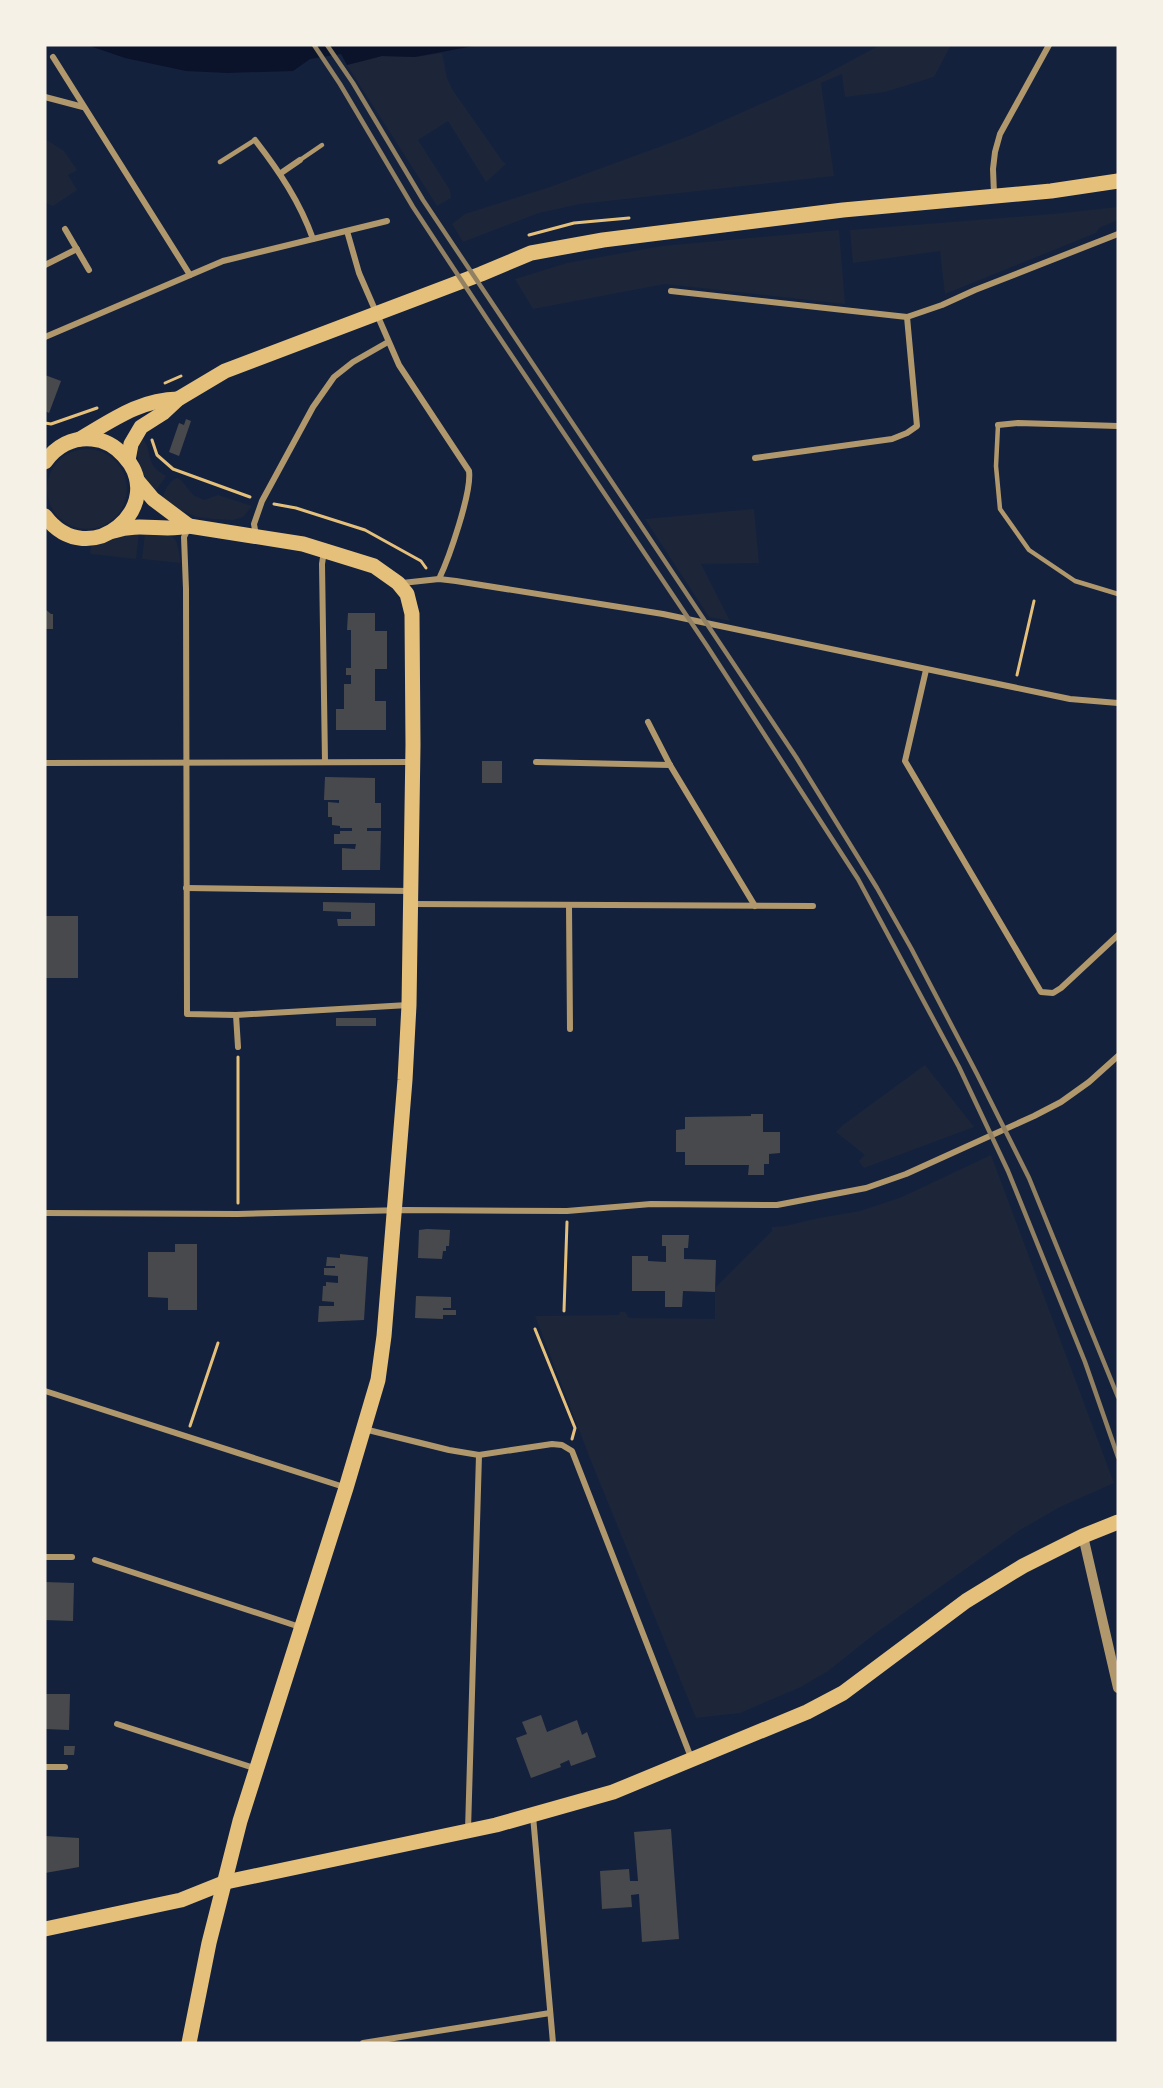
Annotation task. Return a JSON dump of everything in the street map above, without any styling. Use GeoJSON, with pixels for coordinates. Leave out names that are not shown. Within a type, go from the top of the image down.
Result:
{"type":"FeatureCollection","features":[{"type":"Feature","properties":{"kind":"main road"},"geometry":{"type":"LineString","coordinates":[[128,460],[131,444],[141,427],[163,413],[178,399],[225,371],[482,274],[531,253],[603,240],[843,210],[1051,190],[1118,181]]}},
{"type":"Feature","properties":{"kind":"main road"},"geometry":{"type":"LineString","coordinates":[[45,446],[61,446],[80,439],[126,411],[162,399],[178,399]]}},
{"type":"Feature","properties":{"kind":"main road"},"geometry":{"type":"LineString","coordinates":[[45,516],[64,534],[79,539],[92,539],[104,537],[114,531],[126,522],[133,509],[137,495],[136,480],[128,460],[119,450],[107,443],[94,439],[80,439]]}},
{"type":"Feature","properties":{"kind":"main road"},"geometry":{"type":"LineString","coordinates":[[45,462],[61,446]]}},
{"type":"Feature","properties":{"kind":"main road"},"geometry":{"type":"LineString","coordinates":[[136,480],[153,500],[189,526]]}},
{"type":"Feature","properties":{"kind":"main road"},"geometry":{"type":"LineString","coordinates":[[114,531],[125,527],[177,529],[189,526],[303,544],[374,566],[398,583],[407,594],[412,614],[411,898],[405,1080],[384,1336],[378,1380],[240,1821],[209,1943],[189,2043]]}},
{"type":"Feature","properties":{"kind":"main road"},"geometry":{"type":"LineString","coordinates":[[45,1929],[181,1900],[226,1882],[468,1831],[613,1792],[807,1712],[843,1693],[966,1601],[1023,1566],[1111,1524]]}},
{"type":"Feature","properties":{"kind":"street"},"geometry":{"type":"LineString","coordinates":[[994,195],[995,152],[1000,134],[1049,45]]}},
{"type":"Feature","properties":{"kind":"street"},"geometry":{"type":"LineString","coordinates":[[53,57],[190,275]]}},
{"type":"Feature","properties":{"kind":"street"},"geometry":{"type":"LineString","coordinates":[[45,98],[84,107]]}},
{"type":"Feature","properties":{"kind":"street"},"geometry":{"type":"LineString","coordinates":[[255,140],[281,173],[313,239]]}},
{"type":"Feature","properties":{"kind":"street"},"geometry":{"type":"LineString","coordinates":[[281,173],[300,160]]}},
{"type":"Feature","properties":{"kind":"street"},"geometry":{"type":"LineString","coordinates":[[45,337],[223,261],[387,222]]}},
{"type":"Feature","properties":{"kind":"street"},"geometry":{"type":"LineString","coordinates":[[65,230],[89,270]]}},
{"type":"Feature","properties":{"kind":"street"},"geometry":{"type":"LineString","coordinates":[[347,231],[359,273],[399,365],[470,471],[468,489],[447,560],[435,580]]}},
{"type":"Feature","properties":{"kind":"street"},"geometry":{"type":"LineString","coordinates":[[671,291],[907,317],[1118,234]]}},
{"type":"Feature","properties":{"kind":"street"},"geometry":{"type":"LineString","coordinates":[[45,265],[77,249]]}},
{"type":"Feature","properties":{"kind":"street"},"geometry":{"type":"LineString","coordinates":[[755,458],[892,439],[917,426],[907,317]]}},
{"type":"Feature","properties":{"kind":"street"},"geometry":{"type":"LineString","coordinates":[[256,536],[254,524],[262,501],[313,408],[334,377],[353,362],[388,342]]}},
{"type":"Feature","properties":{"kind":"street"},"geometry":{"type":"LineString","coordinates":[[998,425],[1018,423],[1118,426]]}},
{"type":"Feature","properties":{"kind":"street"},"geometry":{"type":"LineString","coordinates":[[189,526],[184,537],[187,1014],[236,1015],[408,1005]]}},
{"type":"Feature","properties":{"kind":"street"},"geometry":{"type":"LineString","coordinates":[[324,550],[322,564],[325,762]]}},
{"type":"Feature","properties":{"kind":"street"},"geometry":{"type":"LineString","coordinates":[[398,583],[435,580],[674,616],[1070,699],[1118,703]]}},
{"type":"Feature","properties":{"kind":"street"},"geometry":{"type":"LineString","coordinates":[[926,670],[905,761],[1041,993],[1053,993],[1061,988],[1118,935]]}},
{"type":"Feature","properties":{"kind":"street"},"geometry":{"type":"LineString","coordinates":[[648,722],[670,765],[755,906]]}},
{"type":"Feature","properties":{"kind":"street"},"geometry":{"type":"LineString","coordinates":[[45,763],[412,762]]}},
{"type":"Feature","properties":{"kind":"street"},"geometry":{"type":"LineString","coordinates":[[536,762],[670,765]]}},
{"type":"Feature","properties":{"kind":"street"},"geometry":{"type":"LineString","coordinates":[[186,888],[569,905],[813,906]]}},
{"type":"Feature","properties":{"kind":"street"},"geometry":{"type":"LineString","coordinates":[[569,905],[570,1029]]}},
{"type":"Feature","properties":{"kind":"street"},"geometry":{"type":"LineString","coordinates":[[236,1015],[238,1047]]}},
{"type":"Feature","properties":{"kind":"street"},"geometry":{"type":"LineString","coordinates":[[45,1213],[567,1211],[651,1204],[777,1205],[866,1188],[906,1174],[1062,1101],[1089,1082],[1118,1056]]}},
{"type":"Feature","properties":{"kind":"street"},"geometry":{"type":"LineString","coordinates":[[45,1391],[346,1488]]}},
{"type":"Feature","properties":{"kind":"street"},"geometry":{"type":"LineString","coordinates":[[364,1429],[479,1455],[552,1444],[569,1448],[572,1451],[692,1760]]}},
{"type":"Feature","properties":{"kind":"street"},"geometry":{"type":"LineString","coordinates":[[468,1831],[479,1455]]}},
{"type":"Feature","properties":{"kind":"street"},"geometry":{"type":"LineString","coordinates":[[1083,1536],[1118,1688]]}},
{"type":"Feature","properties":{"kind":"street"},"geometry":{"type":"LineString","coordinates":[[45,1557],[72,1557]]}},
{"type":"Feature","properties":{"kind":"street"},"geometry":{"type":"LineString","coordinates":[[95,1560],[302,1628]]}},
{"type":"Feature","properties":{"kind":"street"},"geometry":{"type":"LineString","coordinates":[[117,1724],[258,1769]]}},
{"type":"Feature","properties":{"kind":"street"},"geometry":{"type":"LineString","coordinates":[[45,1767],[65,1767]]}},
{"type":"Feature","properties":{"kind":"street"},"geometry":{"type":"LineString","coordinates":[[533,1815],[553,2043]]}},
{"type":"Feature","properties":{"kind":"street"},"geometry":{"type":"LineString","coordinates":[[363,2043],[550,2013]]}},
{"type":"Feature","properties":{"kind":"lane"},"geometry":{"type":"LineString","coordinates":[[220,162],[255,140]]}},
{"type":"Feature","properties":{"kind":"lane"},"geometry":{"type":"LineString","coordinates":[[300,160],[322,145]]}},
{"type":"Feature","properties":{"kind":"lane"},"geometry":{"type":"LineString","coordinates":[[998,425],[996,466],[1000,509],[1029,550],[1075,581],[1118,594]]}},
{"type":"Feature","properties":{"kind":"path"},"geometry":{"type":"LineString","coordinates":[[141,427],[150,434],[158,455],[173,469],[262,501],[296,508],[365,530],[421,561],[435,580]]}},
{"type":"Feature","properties":{"kind":"path"},"geometry":{"type":"LineString","coordinates":[[1014,688],[1034,601]]}},
{"type":"Feature","properties":{"kind":"path"},"geometry":{"type":"LineString","coordinates":[[238,1047],[238,1214]]}},
{"type":"Feature","properties":{"kind":"path"},"geometry":{"type":"LineString","coordinates":[[564,1311],[567,1211]]}},
{"type":"Feature","properties":{"kind":"path"},"geometry":{"type":"LineString","coordinates":[[535,1329],[575,1428],[569,1448]]}},
{"type":"Feature","properties":{"kind":"path"},"geometry":{"type":"LineString","coordinates":[[186,1437],[218,1342]]}},
{"type":"Feature","properties":{"kind":"shaded area"},"geometry":{"type":"Polygon","coordinates":[[[87,45],[479,45],[415,57],[382,56],[347,65],[341,54],[310,59],[293,71],[227,73],[186,71],[125,58],[87,45]]]}},
{"type":"Feature","properties":{"kind":"shaded area"},"geometry":{"type":"Polygon","coordinates":[[[880,45],[951,45],[934,77],[885,92],[845,97],[842,74],[821,83],[834,176],[580,204],[539,213],[463,242],[452,224],[465,214],[547,188],[689,136],[819,78],[880,45]]]}},
{"type":"Feature","properties":{"kind":"shaded area"},"geometry":{"type":"Polygon","coordinates":[[[442,53],[447,78],[452,89],[506,164],[486,182],[448,121],[418,140],[450,190],[451,198],[437,206],[347,65],[382,56],[415,57],[442,53]]]}},
{"type":"Feature","properties":{"kind":"shaded area"},"geometry":{"type":"Polygon","coordinates":[[[45,139],[64,151],[77,170],[68,175],[77,190],[53,206],[45,203],[45,139]]]}},
{"type":"Feature","properties":{"kind":"shaded area"},"geometry":{"type":"Polygon","coordinates":[[[1118,207],[1118,220],[1099,228],[1096,233],[945,294],[940,251],[853,263],[850,230],[1118,207]]]}},
{"type":"Feature","properties":{"kind":"shaded area"},"geometry":{"type":"Polygon","coordinates":[[[839,230],[845,304],[665,284],[533,309],[515,279],[567,263],[662,246],[839,230]]]}},
{"type":"Feature","properties":{"kind":"shaded area"},"geometry":{"type":"Polygon","coordinates":[[[141,437],[147,447],[151,462],[166,476],[155,492],[146,479],[138,459],[141,437]]]}},
{"type":"Feature","properties":{"kind":"shaded area"},"geometry":{"type":"Polygon","coordinates":[[[87,449],[102,452],[115,461],[124,474],[127,489],[124,504],[115,517],[102,526],[87,529],[72,526],[59,517],[50,504],[47,489],[50,474],[59,461],[72,452],[87,449]]]}},
{"type":"Feature","properties":{"kind":"shaded area"},"geometry":{"type":"Polygon","coordinates":[[[177,478],[193,495],[204,500],[218,495],[252,506],[243,517],[233,520],[197,517],[180,510],[163,498],[167,486],[177,478]]]}},
{"type":"Feature","properties":{"kind":"shaded area"},"geometry":{"type":"Polygon","coordinates":[[[754,509],[759,563],[701,564],[730,621],[709,617],[645,519],[754,509]]]}},
{"type":"Feature","properties":{"kind":"shaded area"},"geometry":{"type":"Polygon","coordinates":[[[139,532],[136,559],[91,554],[90,552],[92,544],[120,534],[139,532]]]}},
{"type":"Feature","properties":{"kind":"shaded area"},"geometry":{"type":"Polygon","coordinates":[[[145,533],[172,537],[177,545],[181,563],[142,559],[145,533]]]}},
{"type":"Feature","properties":{"kind":"shaded area"},"geometry":{"type":"Polygon","coordinates":[[[925,1065],[974,1127],[864,1168],[859,1161],[865,1155],[836,1132],[925,1065]]]}},
{"type":"Feature","properties":{"kind":"shaded area"},"geometry":{"type":"Polygon","coordinates":[[[991,1155],[1114,1483],[1060,1507],[1020,1530],[876,1633],[828,1671],[801,1687],[740,1713],[696,1718],[593,1466],[535,1316],[619,1315],[620,1312],[625,1312],[629,1318],[715,1319],[715,1288],[772,1231],[772,1227],[860,1211],[902,1197],[991,1155]]]}},
{"type":"Feature","properties":{"kind":"building"},"geometry":{"type":"Polygon","coordinates":[[[45,375],[61,381],[49,413],[45,411],[45,375]]]}},
{"type":"Feature","properties":{"kind":"building"},"geometry":{"type":"Polygon","coordinates":[[[186,419],[191,421],[179,456],[169,452],[179,423],[184,425],[186,419]]]}},
{"type":"Feature","properties":{"kind":"building"},"geometry":{"type":"Polygon","coordinates":[[[45,609],[53,614],[53,629],[45,629],[45,609]]]}},
{"type":"Feature","properties":{"kind":"building"},"geometry":{"type":"Polygon","coordinates":[[[348,613],[375,613],[375,631],[387,631],[387,669],[375,669],[375,701],[386,701],[386,730],[336,730],[336,709],[344,709],[344,684],[351,684],[351,675],[346,675],[346,668],[351,668],[351,630],[347,630],[348,613]]]}},
{"type":"Feature","properties":{"kind":"building"},"geometry":{"type":"Polygon","coordinates":[[[482,761],[502,761],[502,783],[482,783],[482,761]]]}},
{"type":"Feature","properties":{"kind":"building"},"geometry":{"type":"Polygon","coordinates":[[[325,777],[375,778],[375,803],[381,803],[381,828],[367,828],[367,831],[381,831],[380,870],[342,870],[342,848],[355,849],[356,844],[334,844],[334,834],[340,834],[340,831],[352,831],[352,828],[332,825],[332,817],[328,817],[328,802],[339,803],[339,800],[324,800],[325,777]]]}},
{"type":"Feature","properties":{"kind":"building"},"geometry":{"type":"Polygon","coordinates":[[[323,902],[375,903],[375,926],[338,926],[337,919],[351,919],[351,912],[323,911],[323,902]]]}},
{"type":"Feature","properties":{"kind":"building"},"geometry":{"type":"Polygon","coordinates":[[[45,916],[78,916],[78,978],[45,978],[45,916]]]}},
{"type":"Feature","properties":{"kind":"building"},"geometry":{"type":"Polygon","coordinates":[[[336,1018],[376,1018],[376,1026],[336,1026],[336,1018]]]}},
{"type":"Feature","properties":{"kind":"building"},"geometry":{"type":"Polygon","coordinates":[[[751,1114],[763,1114],[763,1132],[780,1132],[780,1153],[769,1154],[769,1164],[764,1164],[764,1175],[748,1175],[749,1165],[685,1165],[685,1152],[676,1152],[676,1130],[685,1129],[685,1117],[751,1116],[751,1114]]]}},
{"type":"Feature","properties":{"kind":"building"},"geometry":{"type":"Polygon","coordinates":[[[419,1230],[450,1230],[449,1246],[446,1246],[446,1251],[443,1251],[442,1259],[418,1258],[419,1230]]]}},
{"type":"Feature","properties":{"kind":"building"},"geometry":{"type":"Polygon","coordinates":[[[662,1235],[689,1235],[688,1248],[684,1248],[684,1259],[716,1260],[715,1292],[683,1291],[682,1307],[665,1307],[665,1291],[632,1291],[632,1256],[648,1256],[648,1261],[666,1262],[666,1246],[662,1246],[662,1235]]]}},
{"type":"Feature","properties":{"kind":"building"},"geometry":{"type":"Polygon","coordinates":[[[175,1244],[197,1244],[197,1310],[168,1310],[168,1298],[148,1297],[148,1252],[175,1252],[175,1244]]]}},
{"type":"Feature","properties":{"kind":"building"},"geometry":{"type":"Polygon","coordinates":[[[340,1254],[368,1257],[364,1320],[318,1322],[319,1306],[334,1306],[334,1302],[322,1301],[323,1286],[326,1286],[326,1282],[338,1283],[338,1276],[324,1275],[324,1268],[335,1268],[335,1266],[326,1266],[327,1257],[340,1258],[340,1254]]]}},
{"type":"Feature","properties":{"kind":"building"},"geometry":{"type":"Polygon","coordinates":[[[416,1296],[451,1297],[451,1308],[443,1308],[443,1310],[456,1310],[456,1315],[443,1315],[443,1319],[415,1318],[416,1296]]]}},
{"type":"Feature","properties":{"kind":"building"},"geometry":{"type":"Polygon","coordinates":[[[45,1582],[74,1583],[73,1621],[45,1620],[45,1582]]]}},
{"type":"Feature","properties":{"kind":"building"},"geometry":{"type":"Polygon","coordinates":[[[45,1694],[70,1694],[69,1730],[45,1729],[45,1694]]]}},
{"type":"Feature","properties":{"kind":"building"},"geometry":{"type":"Polygon","coordinates":[[[541,1715],[547,1732],[577,1720],[582,1735],[587,1732],[596,1757],[571,1766],[569,1760],[560,1764],[561,1767],[531,1778],[516,1738],[527,1734],[522,1722],[541,1715]]]}},
{"type":"Feature","properties":{"kind":"building"},"geometry":{"type":"Polygon","coordinates":[[[64,1746],[75,1746],[74,1755],[64,1755],[64,1746]]]}},
{"type":"Feature","properties":{"kind":"building"},"geometry":{"type":"Polygon","coordinates":[[[671,1829],[679,1939],[642,1942],[639,1894],[631,1895],[632,1907],[602,1909],[600,1871],[629,1869],[630,1881],[638,1881],[634,1832],[671,1829]]]}},
{"type":"Feature","properties":{"kind":"building"},"geometry":{"type":"Polygon","coordinates":[[[45,1836],[79,1838],[79,1867],[45,1873],[45,1836]]]}},
{"type":"Feature","properties":{"kind":"railway"},"geometry":{"type":"LineString","coordinates":[[314,45],[340,84],[413,207],[707,646],[858,879],[959,1067],[1008,1171],[1085,1362],[1118,1457]]}},
{"type":"Feature","properties":{"kind":"railway"},"geometry":{"type":"LineString","coordinates":[[327,45],[353,83],[423,200],[796,757],[877,888],[911,948],[1029,1178],[1118,1397]]}}]}
